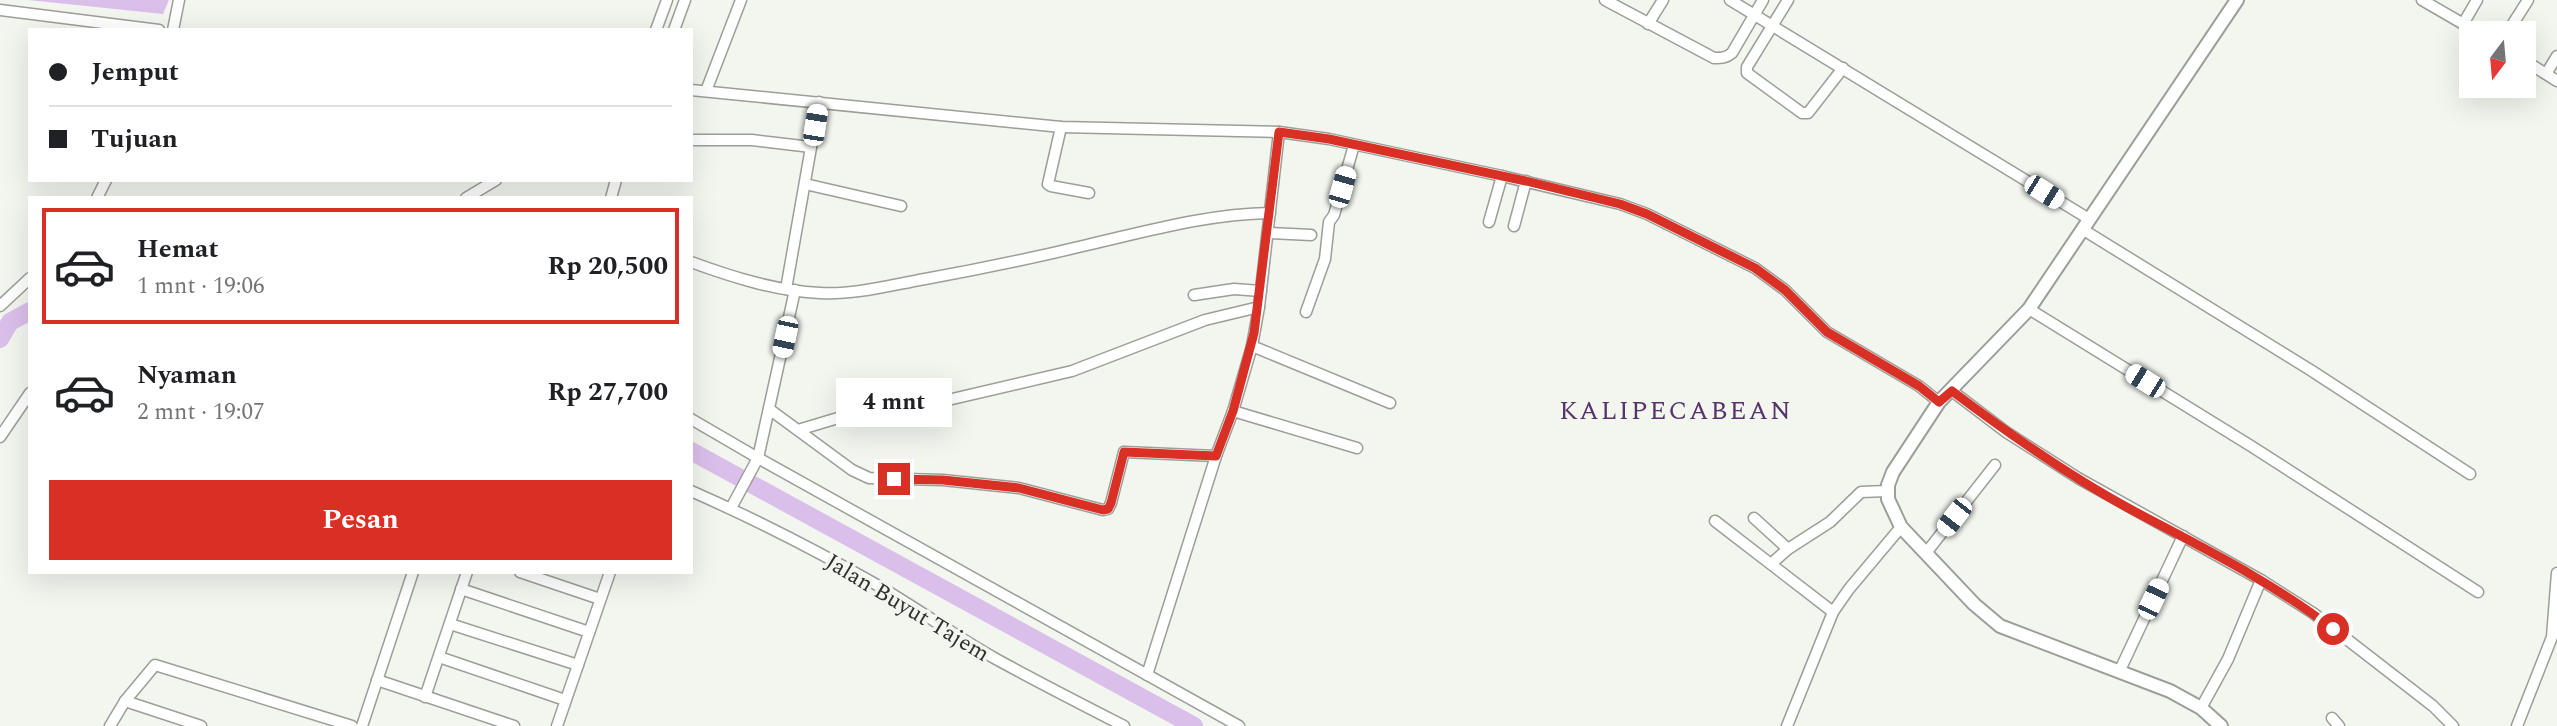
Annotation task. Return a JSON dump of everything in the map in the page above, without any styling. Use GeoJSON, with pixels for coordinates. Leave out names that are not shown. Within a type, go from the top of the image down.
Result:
{"type":"FeatureCollection","features":[{"type":"Feature","properties":{"kind":"street"},"geometry":{"type":"LineString","coordinates":[[173,28],[178,0]]}},
{"type":"Feature","properties":{"kind":"street"},"geometry":{"type":"LineString","coordinates":[[667,0],[658,24],[675,27],[685,0]]}},
{"type":"Feature","properties":{"kind":"street"},"geometry":{"type":"LineString","coordinates":[[706,91],[741,0]]}},
{"type":"Feature","properties":{"kind":"street"},"geometry":{"type":"LineString","coordinates":[[1605,0],[1714,58],[1727,57],[1732,53],[1757,16],[1763,0]]}},
{"type":"Feature","properties":{"kind":"street"},"geometry":{"type":"LineString","coordinates":[[1648,24],[1662,0]]}},
{"type":"Feature","properties":{"kind":"street"},"geometry":{"type":"LineString","coordinates":[[1730,0],[1843,68],[2470,474]]}},
{"type":"Feature","properties":{"kind":"street"},"geometry":{"type":"LineString","coordinates":[[1788,0],[1747,67],[1747,73],[1802,113],[1811,111],[1843,68]]}},
{"type":"Feature","properties":{"kind":"street"},"geometry":{"type":"LineString","coordinates":[[2213,723],[2201,708],[2170,691],[2000,626],[1974,604],[1901,527],[1891,508],[1887,491],[1892,472],[1939,402],[2029,309],[2237,0]]}},
{"type":"Feature","properties":{"kind":"street"},"geometry":{"type":"LineString","coordinates":[[2422,0],[2459,22]]}},
{"type":"Feature","properties":{"kind":"street"},"geometry":{"type":"LineString","coordinates":[[2465,21],[2477,0]]}},
{"type":"Feature","properties":{"kind":"street"},"geometry":{"type":"LineString","coordinates":[[2515,21],[2528,0]]}},
{"type":"Feature","properties":{"kind":"street"},"geometry":{"type":"LineString","coordinates":[[4,10],[144,28]]}},
{"type":"Feature","properties":{"kind":"street"},"geometry":{"type":"LineString","coordinates":[[2546,74],[2557,56]]}},
{"type":"Feature","properties":{"kind":"street"},"geometry":{"type":"LineString","coordinates":[[2536,68],[2557,81]]}},
{"type":"Feature","properties":{"kind":"street"},"geometry":{"type":"LineString","coordinates":[[693,90],[1061,127],[1279,132],[1526,181],[1620,204],[1647,214],[1755,268],[1785,290],[1827,332],[1919,386],[1939,402]]}},
{"type":"Feature","properties":{"kind":"street"},"geometry":{"type":"LineString","coordinates":[[733,505],[758,460],[791,289],[804,184],[823,103]]}},
{"type":"Feature","properties":{"kind":"street"},"geometry":{"type":"LineString","coordinates":[[1061,127],[1048,184],[1089,193]]}},
{"type":"Feature","properties":{"kind":"street"},"geometry":{"type":"LineString","coordinates":[[1147,675],[1252,345],[1259,307],[1279,132]]}},
{"type":"Feature","properties":{"kind":"street"},"geometry":{"type":"LineString","coordinates":[[693,140],[752,141],[811,147]]}},
{"type":"Feature","properties":{"kind":"street"},"geometry":{"type":"LineString","coordinates":[[1306,312],[1325,259],[1329,222],[1334,215],[1354,145]]}},
{"type":"Feature","properties":{"kind":"street"},"geometry":{"type":"LineString","coordinates":[[1489,222],[1502,176]]}},
{"type":"Feature","properties":{"kind":"street"},"geometry":{"type":"LineString","coordinates":[[1514,226],[1526,181]]}},
{"type":"Feature","properties":{"kind":"street"},"geometry":{"type":"LineString","coordinates":[[469,196],[493,182]]}},
{"type":"Feature","properties":{"kind":"street"},"geometry":{"type":"LineString","coordinates":[[804,184],[901,206]]}},
{"type":"Feature","properties":{"kind":"street"},"geometry":{"type":"LineString","coordinates":[[693,263],[723,274],[791,289],[846,293],[1009,264],[1192,220],[1270,213]]}},
{"type":"Feature","properties":{"kind":"street"},"geometry":{"type":"LineString","coordinates":[[1268,233],[1311,235]]}},
{"type":"Feature","properties":{"kind":"street"},"geometry":{"type":"LineString","coordinates":[[0,306],[28,280]]}},
{"type":"Feature","properties":{"kind":"street"},"geometry":{"type":"LineString","coordinates":[[1194,295],[1234,289],[1261,291]]}},
{"type":"Feature","properties":{"kind":"street"},"geometry":{"type":"LineString","coordinates":[[798,430],[858,412],[901,416],[935,403],[1072,371],[1205,320],[1259,307]]}},
{"type":"Feature","properties":{"kind":"street"},"geometry":{"type":"LineString","coordinates":[[2029,309],[2251,446],[2478,592]]}},
{"type":"Feature","properties":{"kind":"street"},"geometry":{"type":"LineString","coordinates":[[1252,345],[1390,403]]}},
{"type":"Feature","properties":{"kind":"street"},"geometry":{"type":"LineString","coordinates":[[1952,391],[2006,432],[2078,478],[2260,580],[2313,613],[2433,706],[2453,726]]}},
{"type":"Feature","properties":{"kind":"street"},"geometry":{"type":"LineString","coordinates":[[0,437],[28,396]]}},
{"type":"Feature","properties":{"kind":"street"},"geometry":{"type":"LineString","coordinates":[[769,409],[852,470],[869,478],[943,480],[1019,488],[1103,510],[1108,509],[1111,503],[1124,452],[1216,456]]}},
{"type":"Feature","properties":{"kind":"street"},"geometry":{"type":"LineString","coordinates":[[1233,411],[1357,448]]}},
{"type":"Feature","properties":{"kind":"street"},"geometry":{"type":"LineString","coordinates":[[693,420],[758,460],[1239,726]]}},
{"type":"Feature","properties":{"kind":"street"},"geometry":{"type":"LineString","coordinates":[[1926,553],[1995,465]]}},
{"type":"Feature","properties":{"kind":"street"},"geometry":{"type":"LineString","coordinates":[[1772,563],[1788,549],[1830,522],[1861,492],[1887,491]]}},
{"type":"Feature","properties":{"kind":"street","name":"Jalan Buyut Tajem"},"geometry":{"type":"LineString","coordinates":[[693,492],[733,505],[880,587],[995,658],[1124,726]]}},
{"type":"Feature","properties":{"kind":"street"},"geometry":{"type":"LineString","coordinates":[[1754,518],[1788,549]]}},
{"type":"Feature","properties":{"kind":"street"},"geometry":{"type":"LineString","coordinates":[[1715,520],[1833,612]]}},
{"type":"Feature","properties":{"kind":"street"},"geometry":{"type":"LineString","coordinates":[[1787,726],[1833,612],[1901,527]]}},
{"type":"Feature","properties":{"kind":"street"},"geometry":{"type":"LineString","coordinates":[[2120,670],[2182,536]]}},
{"type":"Feature","properties":{"kind":"street"},"geometry":{"type":"LineString","coordinates":[[2518,726],[2554,639],[2557,573]]}},
{"type":"Feature","properties":{"kind":"street"},"geometry":{"type":"LineString","coordinates":[[362,726],[412,574]]}},
{"type":"Feature","properties":{"kind":"street"},"geometry":{"type":"LineString","coordinates":[[425,697],[466,574]]}},
{"type":"Feature","properties":{"kind":"street"},"geometry":{"type":"LineString","coordinates":[[526,574],[600,599]]}},
{"type":"Feature","properties":{"kind":"street"},"geometry":{"type":"LineString","coordinates":[[557,726],[609,574]]}},
{"type":"Feature","properties":{"kind":"street"},"geometry":{"type":"LineString","coordinates":[[2201,708],[2228,659],[2260,580]]}},
{"type":"Feature","properties":{"kind":"street"},"geometry":{"type":"LineString","coordinates":[[461,589],[589,632]]}},
{"type":"Feature","properties":{"kind":"street"},"geometry":{"type":"LineString","coordinates":[[450,624],[578,665]]}},
{"type":"Feature","properties":{"kind":"street"},"geometry":{"type":"LineString","coordinates":[[439,657],[565,700]]}},
{"type":"Feature","properties":{"kind":"street"},"geometry":{"type":"LineString","coordinates":[[110,726],[125,701],[153,666],[157,665],[352,726]]}},
{"type":"Feature","properties":{"kind":"street"},"geometry":{"type":"LineString","coordinates":[[377,681],[514,726]]}},
{"type":"Feature","properties":{"kind":"street"},"geometry":{"type":"LineString","coordinates":[[125,701],[201,726]]}},
{"type":"Feature","properties":{"kind":"shaded area"},"geometry":{"type":"Polygon","coordinates":[[[28,0],[169,0],[163,14],[28,0]]]}},
{"type":"Feature","properties":{"kind":"waterway"},"geometry":{"type":"LineString","coordinates":[[0,339],[10,322],[28,312]]}},
{"type":"Feature","properties":{"kind":"waterway"},"geometry":{"type":"LineString","coordinates":[[693,452],[1194,726]]}},
{"type":"Feature","properties":{"kind":"district","name":"KALIPECABEAN"},"geometry":{"type":"Point","coordinates":[1676,410]}},
{"type":"Feature","properties":{"kind":"route"},"geometry":{"type":"LineString","coordinates":[[894,479],[943,480],[1019,488],[1103,510],[1108,509],[1111,503],[1124,452],[1216,456],[1233,411],[1252,345],[1259,307],[1279,132],[1329,139],[1526,181],[1620,204],[1647,214],[1755,268],[1785,290],[1827,332],[1919,386],[1939,402],[1952,391],[2006,432],[2078,478],[2260,580],[2313,613],[2333,629]]}}]}
